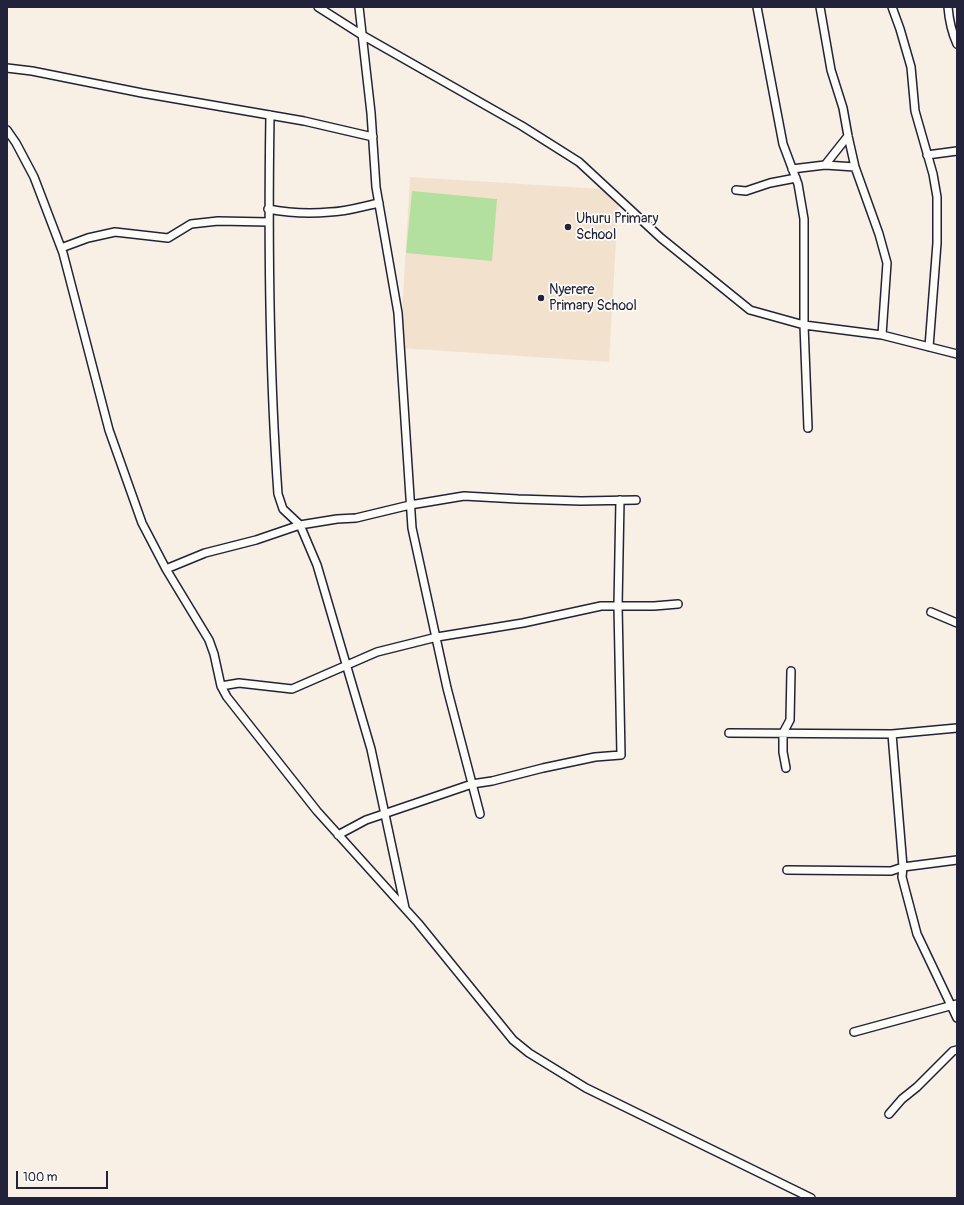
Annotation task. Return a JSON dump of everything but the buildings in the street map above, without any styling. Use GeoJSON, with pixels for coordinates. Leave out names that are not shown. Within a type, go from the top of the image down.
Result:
{"type":"FeatureCollection","features":[{"type":"Feature","properties":{"kind":"street"},"geometry":{"type":"LineString","coordinates":[[318,7],[362,35],[522,126],[579,162],[661,238],[750,310],[804,325],[882,335],[957,354]]}},
{"type":"Feature","properties":{"kind":"street"},"geometry":{"type":"LineString","coordinates":[[359,7],[373,137],[376,187],[398,314],[412,528],[447,688],[480,814]]}},
{"type":"Feature","properties":{"kind":"street"},"geometry":{"type":"LineString","coordinates":[[758,7],[784,144],[798,184],[804,219],[804,325],[808,428]]}},
{"type":"Feature","properties":{"kind":"street"},"geometry":{"type":"LineString","coordinates":[[820,7],[831,70],[843,108],[855,167],[879,234],[886,263],[882,335]]}},
{"type":"Feature","properties":{"kind":"street"},"geometry":{"type":"LineString","coordinates":[[892,7],[911,67],[915,110],[933,174],[937,197],[937,243],[930,346]]}},
{"type":"Feature","properties":{"kind":"street"},"geometry":{"type":"LineString","coordinates":[[948,7],[954,38],[957,44]]}},
{"type":"Feature","properties":{"kind":"street"},"geometry":{"type":"LineString","coordinates":[[7,68],[32,71],[142,93],[304,120],[373,137]]}},
{"type":"Feature","properties":{"kind":"street"},"geometry":{"type":"LineString","coordinates":[[270,115],[268,209],[271,370],[278,494],[283,508],[300,525],[317,565],[371,749],[405,909]]}},
{"type":"Feature","properties":{"kind":"street"},"geometry":{"type":"LineString","coordinates":[[7,130],[16,143],[34,178],[61,248],[109,430],[142,524],[166,569],[209,640],[214,654],[221,686],[227,697],[317,811],[418,924],[513,1040],[529,1054],[586,1088],[811,1198]]}},
{"type":"Feature","properties":{"kind":"street"},"geometry":{"type":"LineString","coordinates":[[825,165],[848,136]]}},
{"type":"Feature","properties":{"kind":"street"},"geometry":{"type":"LineString","coordinates":[[927,155],[957,151]]}},
{"type":"Feature","properties":{"kind":"street"},"geometry":{"type":"LineString","coordinates":[[792,169],[825,165],[855,167]]}},
{"type":"Feature","properties":{"kind":"street"},"geometry":{"type":"LineString","coordinates":[[736,190],[746,191],[770,183],[796,178]]}},
{"type":"Feature","properties":{"kind":"street"},"geometry":{"type":"LineString","coordinates":[[268,209],[307,214],[314,212],[331,212],[379,203]]}},
{"type":"Feature","properties":{"kind":"street"},"geometry":{"type":"LineString","coordinates":[[61,248],[88,238],[115,232],[168,238],[191,224],[218,221],[269,222]]}},
{"type":"Feature","properties":{"kind":"street"},"geometry":{"type":"LineString","coordinates":[[166,569],[205,553],[256,540],[300,525],[337,519],[356,518],[410,505],[464,496],[518,500],[636,500]]}},
{"type":"Feature","properties":{"kind":"street"},"geometry":{"type":"LineString","coordinates":[[338,835],[366,820],[435,795],[472,784],[492,781],[595,757],[621,755],[618,606],[620,500]]}},
{"type":"Feature","properties":{"kind":"street"},"geometry":{"type":"LineString","coordinates":[[221,686],[239,683],[292,689],[376,652],[437,637],[523,623],[601,606],[654,606],[678,604]]}},
{"type":"Feature","properties":{"kind":"street"},"geometry":{"type":"LineString","coordinates":[[931,612],[957,623]]}},
{"type":"Feature","properties":{"kind":"street"},"geometry":{"type":"LineString","coordinates":[[786,768],[783,752],[783,733],[790,720],[791,672]]}},
{"type":"Feature","properties":{"kind":"street"},"geometry":{"type":"LineString","coordinates":[[729,733],[892,734],[957,728]]}},
{"type":"Feature","properties":{"kind":"street"},"geometry":{"type":"LineString","coordinates":[[892,734],[904,867],[902,877],[917,934],[954,1005],[957,1018]]}},
{"type":"Feature","properties":{"kind":"street"},"geometry":{"type":"LineString","coordinates":[[787,870],[891,871],[904,867],[957,860]]}},
{"type":"Feature","properties":{"kind":"street"},"geometry":{"type":"LineString","coordinates":[[854,1032],[954,1005]]}},
{"type":"Feature","properties":{"kind":"street"},"geometry":{"type":"LineString","coordinates":[[889,1114],[902,1099],[917,1087],[953,1051],[957,1050]]}},
{"type":"Feature","properties":{"kind":"shaded area"},"geometry":{"type":"Polygon","coordinates":[[[410,177],[619,190],[609,362],[400,348],[410,177]]]}},
{"type":"Feature","properties":{"kind":"green space"},"geometry":{"type":"Polygon","coordinates":[[[412,191],[497,199],[492,261],[406,253],[412,191]]]}},
{"type":"Feature","properties":{"kind":"place","name":"Uhuru Primary School"},"geometry":{"type":"Point","coordinates":[568,227]}},
{"type":"Feature","properties":{"kind":"place","name":"Nyerere Primary School"},"geometry":{"type":"Point","coordinates":[541,298]}}]}
